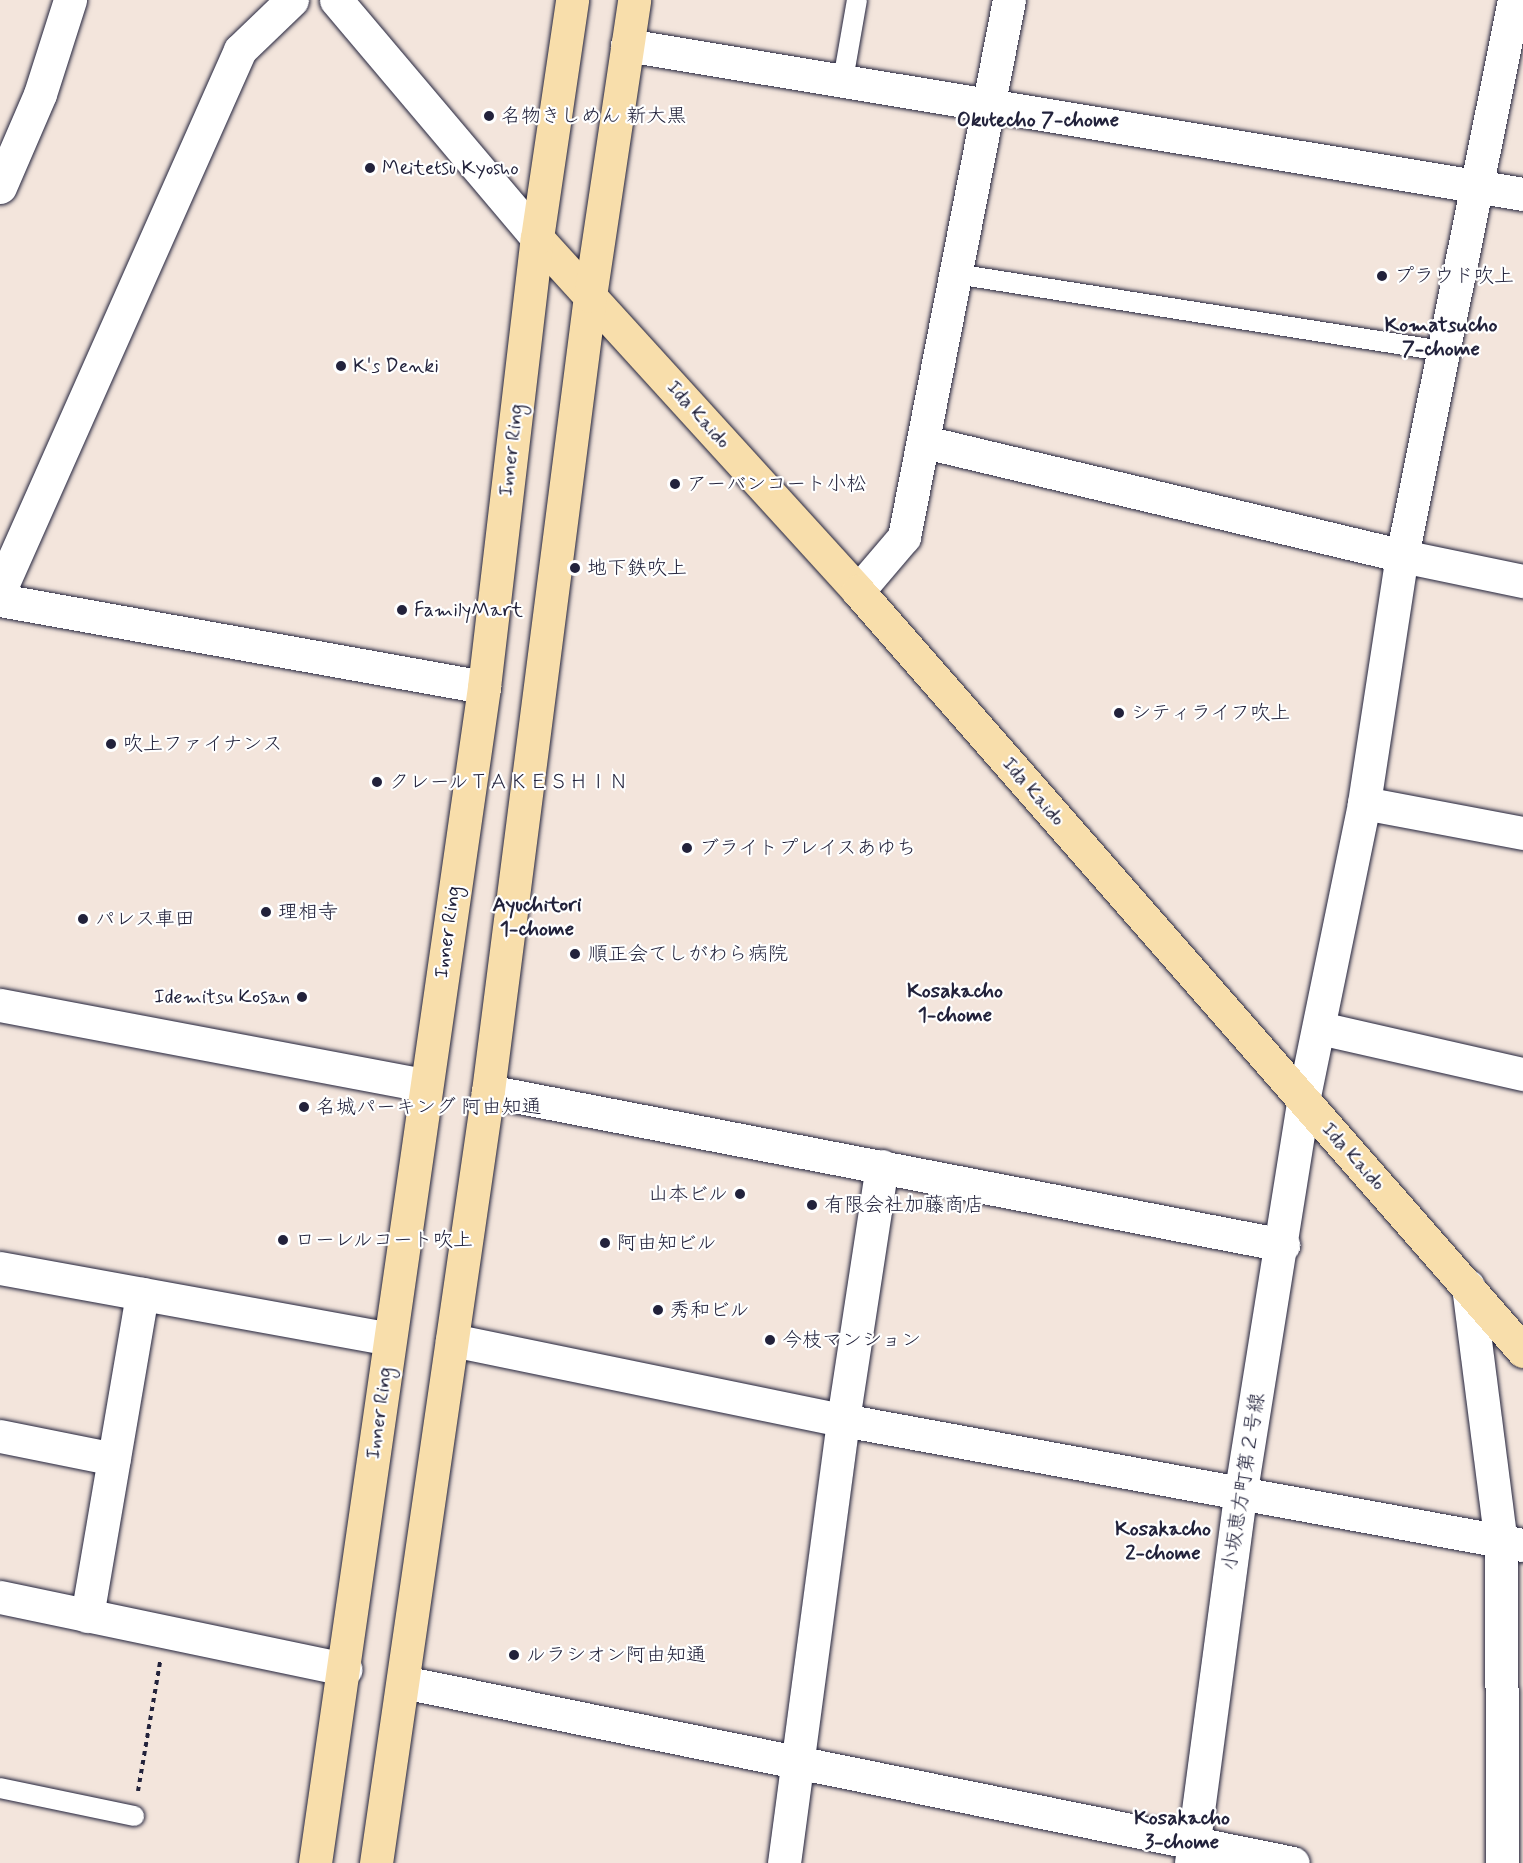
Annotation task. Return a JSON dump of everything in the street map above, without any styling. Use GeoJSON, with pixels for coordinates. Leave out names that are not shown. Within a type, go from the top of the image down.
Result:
{"type":"FeatureCollection","features":[{"type":"Feature","properties":{"kind":"main road","name":"Inner Ring"},"geometry":{"type":"LineString","coordinates":[[315,1863],[346,1669],[425,1085],[484,687],[537,238],[572,0]]}},
{"type":"Feature","properties":{"kind":"main road"},"geometry":{"type":"LineString","coordinates":[[376,1863],[488,1091],[590,296],[634,0]]}},
{"type":"Feature","properties":{"kind":"main road","name":"Ida Kaido"},"geometry":{"type":"LineString","coordinates":[[537,238],[858,591],[1523,1351]]}},
{"type":"Feature","properties":{"kind":"street"},"geometry":{"type":"LineString","coordinates":[[0,187],[40,94],[70,0]]}},
{"type":"Feature","properties":{"kind":"street"},"geometry":{"type":"LineString","coordinates":[[0,590],[240,50],[292,0]]}},
{"type":"Feature","properties":{"kind":"street"},"geometry":{"type":"LineString","coordinates":[[336,0],[537,238]]}},
{"type":"Feature","properties":{"kind":"street"},"geometry":{"type":"LineString","coordinates":[[858,591],[904,537],[925,442],[987,104],[1009,0]]}},
{"type":"Feature","properties":{"kind":"street","name":"小坂恵方町第２号線"},"geometry":{"type":"LineString","coordinates":[[1192,1852],[1241,1490],[1283,1245],[1303,1101],[1320,1028],[1364,803],[1402,556],[1514,0]]}},
{"type":"Feature","properties":{"kind":"street"},"geometry":{"type":"LineString","coordinates":[[627,45],[987,104],[1475,189],[1523,194]]}},
{"type":"Feature","properties":{"kind":"street"},"geometry":{"type":"LineString","coordinates":[[925,442],[1402,556],[1523,580]]}},
{"type":"Feature","properties":{"kind":"street"},"geometry":{"type":"LineString","coordinates":[[0,600],[484,687]]}},
{"type":"Feature","properties":{"kind":"street"},"geometry":{"type":"LineString","coordinates":[[1364,803],[1523,832]]}},
{"type":"Feature","properties":{"kind":"street"},"geometry":{"type":"LineString","coordinates":[[0,1005],[425,1085]]}},
{"type":"Feature","properties":{"kind":"street"},"geometry":{"type":"LineString","coordinates":[[1320,1028],[1523,1074]]}},
{"type":"Feature","properties":{"kind":"street"},"geometry":{"type":"LineString","coordinates":[[488,1091],[1283,1245]]}},
{"type":"Feature","properties":{"kind":"street"},"geometry":{"type":"LineString","coordinates":[[784,1863],[843,1420],[882,1166]]}},
{"type":"Feature","properties":{"kind":"street"},"geometry":{"type":"LineString","coordinates":[[0,1268],[390,1340]]}},
{"type":"Feature","properties":{"kind":"street"},"geometry":{"type":"LineString","coordinates":[[1468,1286],[1512,1544],[1502,1863]]}},
{"type":"Feature","properties":{"kind":"street"},"geometry":{"type":"LineString","coordinates":[[87,1616],[142,1294]]}},
{"type":"Feature","properties":{"kind":"street"},"geometry":{"type":"LineString","coordinates":[[452,1340],[843,1420],[1241,1490],[1512,1544]]}},
{"type":"Feature","properties":{"kind":"street"},"geometry":{"type":"LineString","coordinates":[[0,1436],[114,1459]]}},
{"type":"Feature","properties":{"kind":"street"},"geometry":{"type":"LineString","coordinates":[[0,1598],[346,1669]]}},
{"type":"Feature","properties":{"kind":"street"},"geometry":{"type":"LineString","coordinates":[[403,1682],[798,1761],[1192,1852],[1293,1863]]}},
{"type":"Feature","properties":{"kind":"lane"},"geometry":{"type":"LineString","coordinates":[[843,80],[857,0]]}},
{"type":"Feature","properties":{"kind":"lane"},"geometry":{"type":"LineString","coordinates":[[956,274],[1443,351]]}},
{"type":"Feature","properties":{"kind":"lane"},"geometry":{"type":"LineString","coordinates":[[0,1788],[134,1816]]}},
{"type":"Feature","properties":{"kind":"path"},"geometry":{"type":"LineString","coordinates":[[134,1816],[165,1632]]}},
{"type":"Feature","properties":{"kind":"place","name":"名物きしめん 新大黒"},"geometry":{"type":"Point","coordinates":[489,116]}},
{"type":"Feature","properties":{"kind":"place","name":"Meitetsu Kyosho"},"geometry":{"type":"Point","coordinates":[370,168]}},
{"type":"Feature","properties":{"kind":"place","name":"プラウド吹上"},"geometry":{"type":"Point","coordinates":[1382,276]}},
{"type":"Feature","properties":{"kind":"place","name":"K's Denki"},"geometry":{"type":"Point","coordinates":[341,366]}},
{"type":"Feature","properties":{"kind":"place","name":"アーバンコート小松"},"geometry":{"type":"Point","coordinates":[675,484]}},
{"type":"Feature","properties":{"kind":"place","name":"地下鉄吹上"},"geometry":{"type":"Point","coordinates":[575,568]}},
{"type":"Feature","properties":{"kind":"place","name":"FamilyMart"},"geometry":{"type":"Point","coordinates":[402,610]}},
{"type":"Feature","properties":{"kind":"place","name":"シティライフ吹上"},"geometry":{"type":"Point","coordinates":[1119,713]}},
{"type":"Feature","properties":{"kind":"place","name":"吹上ファイナンス"},"geometry":{"type":"Point","coordinates":[111,744]}},
{"type":"Feature","properties":{"kind":"place","name":"クレールＴＡＫＥＳＨＩＮ"},"geometry":{"type":"Point","coordinates":[377,782]}},
{"type":"Feature","properties":{"kind":"place","name":"ブライトプレイスあゆち"},"geometry":{"type":"Point","coordinates":[687,848]}},
{"type":"Feature","properties":{"kind":"place","name":"理相寺"},"geometry":{"type":"Point","coordinates":[266,912]}},
{"type":"Feature","properties":{"kind":"place","name":"パレス車田"},"geometry":{"type":"Point","coordinates":[83,919]}},
{"type":"Feature","properties":{"kind":"place","name":"順正会てしがわら病院"},"geometry":{"type":"Point","coordinates":[575,954]}},
{"type":"Feature","properties":{"kind":"place","name":"Idemitsu Kosan"},"geometry":{"type":"Point","coordinates":[302,997]}},
{"type":"Feature","properties":{"kind":"place","name":"名城パーキング 阿由知通"},"geometry":{"type":"Point","coordinates":[304,1107]}},
{"type":"Feature","properties":{"kind":"place","name":"山本ビル"},"geometry":{"type":"Point","coordinates":[740,1194]}},
{"type":"Feature","properties":{"kind":"place","name":"有限会社加藤商店"},"geometry":{"type":"Point","coordinates":[812,1205]}},
{"type":"Feature","properties":{"kind":"place","name":"ローレルコート吹上"},"geometry":{"type":"Point","coordinates":[283,1240]}},
{"type":"Feature","properties":{"kind":"place","name":"阿由知ビル"},"geometry":{"type":"Point","coordinates":[605,1243]}},
{"type":"Feature","properties":{"kind":"place","name":"秀和ビル"},"geometry":{"type":"Point","coordinates":[658,1310]}},
{"type":"Feature","properties":{"kind":"place","name":"今枝マンション"},"geometry":{"type":"Point","coordinates":[770,1340]}},
{"type":"Feature","properties":{"kind":"place","name":"ルラシオン阿由知通"},"geometry":{"type":"Point","coordinates":[514,1655]}},
{"type":"Feature","properties":{"kind":"district","name":"Okutecho 7-chome"},"geometry":{"type":"Point","coordinates":[1038,120]}},
{"type":"Feature","properties":{"kind":"district","name":"Komatsucho 7-chome"},"geometry":{"type":"Point","coordinates":[1441,337]}},
{"type":"Feature","properties":{"kind":"district","name":"Ayuchitori 1-chome"},"geometry":{"type":"Point","coordinates":[537,917]}},
{"type":"Feature","properties":{"kind":"district","name":"Kosakacho 1-chome"},"geometry":{"type":"Point","coordinates":[955,1003]}},
{"type":"Feature","properties":{"kind":"district","name":"Kosakacho 2-chome"},"geometry":{"type":"Point","coordinates":[1163,1541]}},
{"type":"Feature","properties":{"kind":"district","name":"Kosakacho 3-chome"},"geometry":{"type":"Point","coordinates":[1182,1830]}}]}
